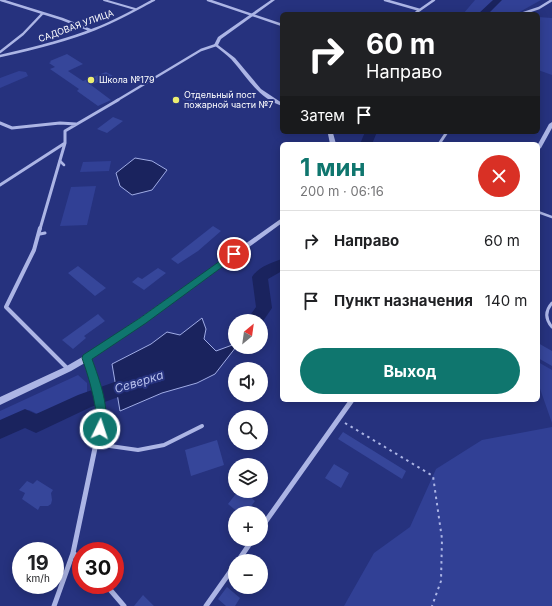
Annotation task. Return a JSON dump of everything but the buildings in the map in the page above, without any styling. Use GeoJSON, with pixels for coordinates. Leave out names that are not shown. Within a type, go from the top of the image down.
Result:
{"type":"FeatureCollection","features":[{"type":"Feature","properties":{"kind":"street"},"geometry":{"type":"LineString","coordinates":[[1,0],[62,19],[90,30]]}},
{"type":"Feature","properties":{"kind":"street","name":"САДОВАЯ УЛИЦА"},"geometry":{"type":"LineString","coordinates":[[0,56],[41,47],[90,30],[106,24],[154,0]]}},
{"type":"Feature","properties":{"kind":"street"},"geometry":{"type":"LineString","coordinates":[[208,0],[280,24]]}},
{"type":"Feature","properties":{"kind":"street"},"geometry":{"type":"LineString","coordinates":[[68,369],[6,307],[42,233],[65,143],[65,131],[201,50],[216,44],[219,38],[273,0]]}},
{"type":"Feature","properties":{"kind":"street"},"geometry":{"type":"LineString","coordinates":[[385,0],[420,10]]}},
{"type":"Feature","properties":{"kind":"street"},"geometry":{"type":"LineString","coordinates":[[417,12],[434,0]]}},
{"type":"Feature","properties":{"kind":"street"},"geometry":{"type":"LineString","coordinates":[[527,12],[539,8],[552,0]]}},
{"type":"Feature","properties":{"kind":"street"},"geometry":{"type":"LineString","coordinates":[[0,52],[23,34],[42,14]]}},
{"type":"Feature","properties":{"kind":"street"},"geometry":{"type":"LineString","coordinates":[[216,44],[226,50],[257,88],[269,98],[280,104]]}},
{"type":"Feature","properties":{"kind":"street"},"geometry":{"type":"LineString","coordinates":[[0,123],[12,128],[60,123],[76,124]]}},
{"type":"Feature","properties":{"kind":"street"},"geometry":{"type":"LineString","coordinates":[[540,145],[552,124]]}},
{"type":"Feature","properties":{"kind":"street"},"geometry":{"type":"LineString","coordinates":[[0,185],[65,143]]}},
{"type":"Feature","properties":{"kind":"street"},"geometry":{"type":"LineString","coordinates":[[0,401],[68,369],[87,358],[143,320],[280,221]]}},
{"type":"Feature","properties":{"kind":"street"},"geometry":{"type":"LineString","coordinates":[[75,542],[102,413],[94,379],[87,358]]}},
{"type":"Feature","properties":{"kind":"street"},"geometry":{"type":"LineString","coordinates":[[268,518],[351,402]]}},
{"type":"Feature","properties":{"kind":"street"},"geometry":{"type":"LineString","coordinates":[[54,606],[72,556]]}},
{"type":"Feature","properties":{"kind":"street"},"geometry":{"type":"LineString","coordinates":[[206,606],[228,575]]}},
{"type":"Feature","properties":{"kind":"street"},"geometry":{"type":"LineString","coordinates":[[114,594],[124,606]]}},
{"type":"Feature","properties":{"kind":"lane"},"geometry":{"type":"LineString","coordinates":[[104,0],[135,9]]}},
{"type":"Feature","properties":{"kind":"lane"},"geometry":{"type":"LineString","coordinates":[[60,161],[64,165]]}},
{"type":"Feature","properties":{"kind":"lane"},"geometry":{"type":"LineString","coordinates":[[540,213],[552,217]]}},
{"type":"Feature","properties":{"kind":"lane"},"geometry":{"type":"LineString","coordinates":[[552,303],[548,307],[545,314],[547,321],[552,327]]}},
{"type":"Feature","properties":{"kind":"lane"},"geometry":{"type":"LineString","coordinates":[[96,444],[138,450],[164,445],[202,426]]}},
{"type":"Feature","properties":{"kind":"path"},"geometry":{"type":"LineString","coordinates":[[338,419],[433,476],[442,539],[441,581],[432,606]]}},
{"type":"Feature","properties":{"kind":"shaded area"},"geometry":{"type":"Polygon","coordinates":[[[475,0],[541,0],[520,12],[465,12],[475,0]]]}},
{"type":"Feature","properties":{"kind":"shaded area"},"geometry":{"type":"Polygon","coordinates":[[[540,17],[552,18],[552,75],[540,71],[540,17]]]}},
{"type":"Feature","properties":{"kind":"shaded area"},"geometry":{"type":"Polygon","coordinates":[[[19,71],[26,72],[28,76],[0,88],[0,78],[19,71]]]}},
{"type":"Feature","properties":{"kind":"shaded area"},"geometry":{"type":"Polygon","coordinates":[[[111,161],[109,171],[80,172],[83,162],[111,161]]]}},
{"type":"Feature","properties":{"kind":"shaded area"},"geometry":{"type":"Polygon","coordinates":[[[96,186],[87,225],[60,226],[71,187],[96,186]]]}},
{"type":"Feature","properties":{"kind":"shaded area"},"geometry":{"type":"Polygon","coordinates":[[[540,363],[552,370],[552,423],[540,389],[540,363]]]}},
{"type":"Feature","properties":{"kind":"shaded area"},"geometry":{"type":"Polygon","coordinates":[[[78,375],[87,383],[87,393],[40,415],[29,410],[0,421],[0,411],[78,375]]]}},
{"type":"Feature","properties":{"kind":"shaded area"},"geometry":{"type":"Polygon","coordinates":[[[552,427],[552,606],[344,606],[374,553],[410,527],[436,469],[482,440],[552,427]]]}},
{"type":"Feature","properties":{"kind":"water"},"geometry":{"type":"Polygon","coordinates":[[[135,158],[152,161],[167,170],[152,190],[132,195],[120,186],[116,173],[135,158]]]}},
{"type":"Feature","properties":{"kind":"water"},"geometry":{"type":"Polygon","coordinates":[[[202,318],[206,329],[204,339],[216,351],[228,347],[228,354],[231,354],[215,374],[197,383],[162,393],[120,411],[112,364],[151,344],[167,332],[180,335],[202,318]]]}},
{"type":"Feature","properties":{"kind":"waterway","name":"Северка"},"geometry":{"type":"LineString","coordinates":[[485,12],[498,0]]}},
{"type":"Feature","properties":{"kind":"waterway","name":"Северка"},"geometry":{"type":"LineString","coordinates":[[367,142],[370,134]]}},
{"type":"Feature","properties":{"kind":"waterway","name":"Северка"},"geometry":{"type":"LineString","coordinates":[[259,314],[264,308],[260,277],[273,268],[280,266]]}},
{"type":"Feature","properties":{"kind":"waterway","name":"Северка"},"geometry":{"type":"LineString","coordinates":[[0,430],[25,418],[36,424],[85,401],[137,382]]}},
{"type":"Feature","properties":{"kind":"place","name":"Школа №179"},"geometry":{"type":"Point","coordinates":[91,80]}},
{"type":"Feature","properties":{"kind":"place","name":"Отдельный пост пожарной части №7"},"geometry":{"type":"Point","coordinates":[176,100]}},
{"type":"Feature","properties":{"kind":"route"},"geometry":{"type":"LineString","coordinates":[[100,429],[102,413],[94,379],[87,358],[143,320],[234,254]]}}]}
